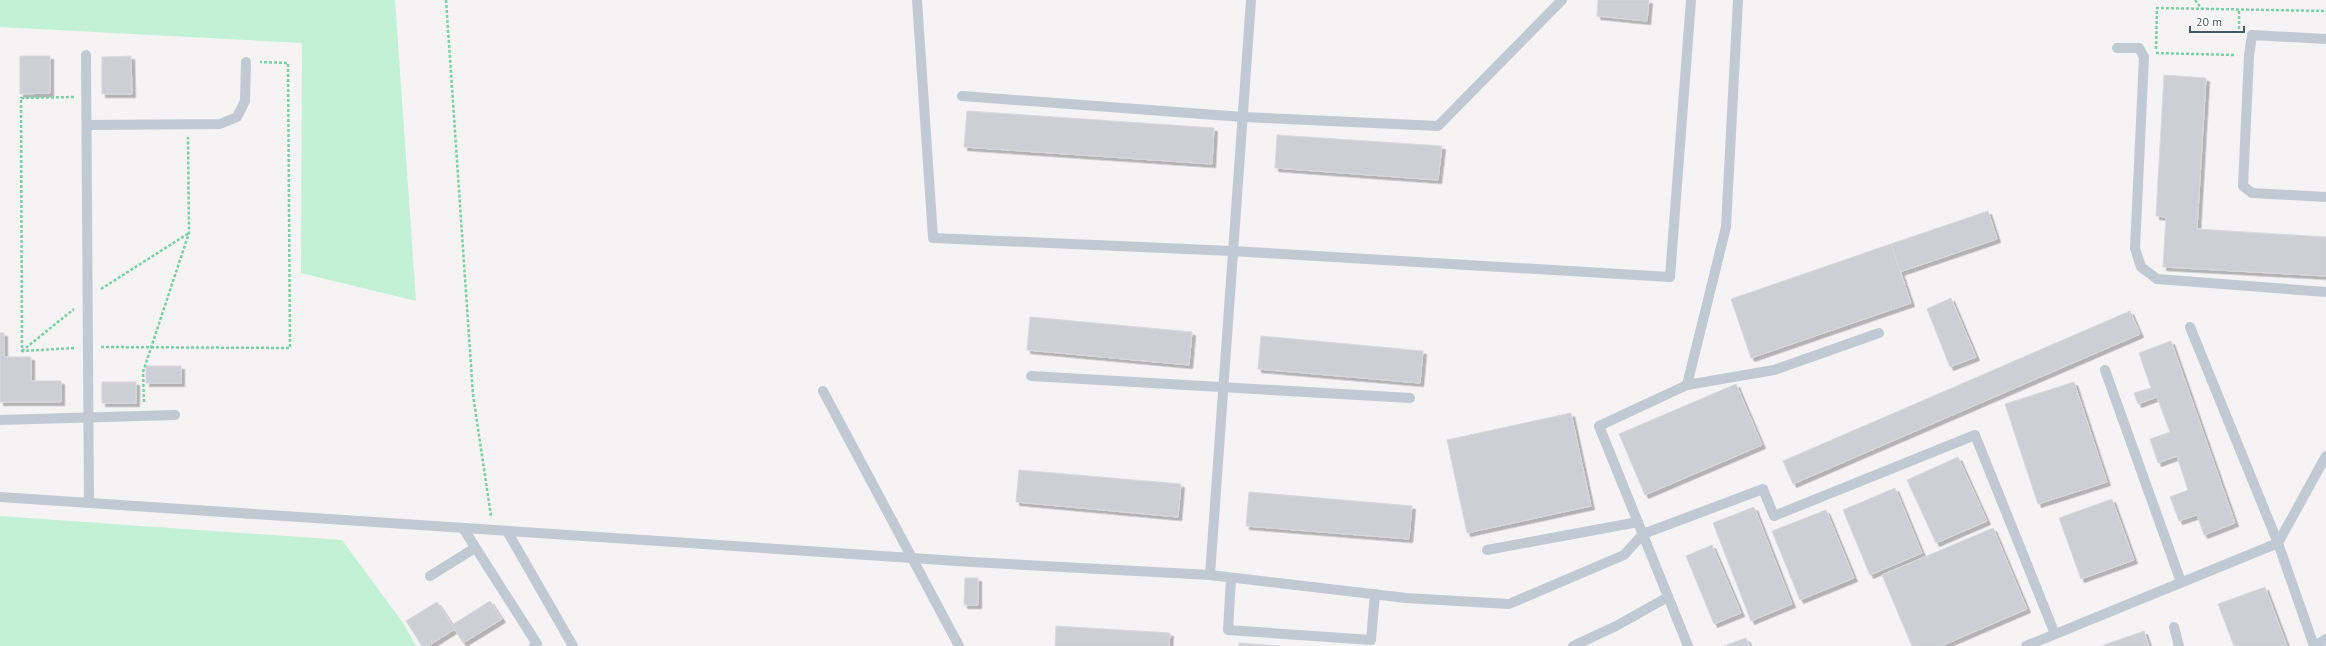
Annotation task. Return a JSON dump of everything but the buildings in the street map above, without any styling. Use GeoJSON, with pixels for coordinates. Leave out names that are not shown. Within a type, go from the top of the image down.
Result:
{"type":"FeatureCollection","features":[{"type":"Feature","properties":{"kind":"lane"},"geometry":{"type":"LineString","coordinates":[[917,0],[933,238],[1232,251],[1670,277],[1691,0]]}},
{"type":"Feature","properties":{"kind":"lane"},"geometry":{"type":"LineString","coordinates":[[1210,575],[1251,0]]}},
{"type":"Feature","properties":{"kind":"lane"},"geometry":{"type":"LineString","coordinates":[[962,96],[1243,117],[1438,126],[1562,0]]}},
{"type":"Feature","properties":{"kind":"lane"},"geometry":{"type":"LineString","coordinates":[[1687,385],[1726,226],[1738,0]]}},
{"type":"Feature","properties":{"kind":"lane"},"geometry":{"type":"LineString","coordinates":[[2326,39],[2252,35],[2249,56],[2243,186],[2252,193],[2326,197]]}},
{"type":"Feature","properties":{"kind":"lane"},"geometry":{"type":"LineString","coordinates":[[2117,48],[2139,48],[2144,57],[2135,248],[2141,267],[2157,278],[2326,292]]}},
{"type":"Feature","properties":{"kind":"lane"},"geometry":{"type":"LineString","coordinates":[[86,55],[89,503]]}},
{"type":"Feature","properties":{"kind":"lane"},"geometry":{"type":"LineString","coordinates":[[86,125],[220,124],[237,117],[245,101],[246,62]]}},
{"type":"Feature","properties":{"kind":"lane"},"geometry":{"type":"LineString","coordinates":[[2190,327],[2278,543],[2315,646],[2326,639]]}},
{"type":"Feature","properties":{"kind":"lane"},"geometry":{"type":"LineString","coordinates":[[1688,646],[1599,426],[1687,385],[1774,370],[1879,333]]}},
{"type":"Feature","properties":{"kind":"lane"},"geometry":{"type":"LineString","coordinates":[[2105,370],[2181,582]]}},
{"type":"Feature","properties":{"kind":"lane"},"geometry":{"type":"LineString","coordinates":[[1031,376],[1410,398]]}},
{"type":"Feature","properties":{"kind":"lane"},"geometry":{"type":"LineString","coordinates":[[822,391],[959,646]]}},
{"type":"Feature","properties":{"kind":"lane"},"geometry":{"type":"LineString","coordinates":[[0,420],[175,415]]}},
{"type":"Feature","properties":{"kind":"lane"},"geometry":{"type":"LineString","coordinates":[[0,497],[912,558],[1210,575],[1375,594],[1509,604],[1624,555],[1643,534],[1763,489],[1774,516],[1975,435],[2055,634]]}},
{"type":"Feature","properties":{"kind":"lane"},"geometry":{"type":"LineString","coordinates":[[2026,646],[2278,543],[2326,456]]}},
{"type":"Feature","properties":{"kind":"lane"},"geometry":{"type":"LineString","coordinates":[[1487,550],[1638,522]]}},
{"type":"Feature","properties":{"kind":"lane"},"geometry":{"type":"LineString","coordinates":[[463,528],[537,644],[534,646]]}},
{"type":"Feature","properties":{"kind":"lane"},"geometry":{"type":"LineString","coordinates":[[507,531],[573,646]]}},
{"type":"Feature","properties":{"kind":"lane"},"geometry":{"type":"LineString","coordinates":[[430,576],[475,548]]}},
{"type":"Feature","properties":{"kind":"lane"},"geometry":{"type":"LineString","coordinates":[[1231,578],[1228,630],[1371,640],[1375,594]]}},
{"type":"Feature","properties":{"kind":"lane"},"geometry":{"type":"LineString","coordinates":[[1573,646],[1616,626],[1668,597]]}},
{"type":"Feature","properties":{"kind":"lane"},"geometry":{"type":"LineString","coordinates":[[2174,627],[2179,646]]}},
{"type":"Feature","properties":{"kind":"path"},"geometry":{"type":"LineString","coordinates":[[446,0],[473,395],[493,530]]}},
{"type":"Feature","properties":{"kind":"path"},"geometry":{"type":"LineString","coordinates":[[2195,0],[2202,9]]}},
{"type":"Feature","properties":{"kind":"path"},"geometry":{"type":"LineString","coordinates":[[2156,53],[2157,8],[2326,11]]}},
{"type":"Feature","properties":{"kind":"path"},"geometry":{"type":"LineString","coordinates":[[2144,57],[2156,53],[2249,56]]}},
{"type":"Feature","properties":{"kind":"path"},"geometry":{"type":"LineString","coordinates":[[22,351],[88,347],[290,348],[288,63],[246,62]]}},
{"type":"Feature","properties":{"kind":"path"},"geometry":{"type":"LineString","coordinates":[[22,351],[21,98],[86,97]]}},
{"type":"Feature","properties":{"kind":"path"},"geometry":{"type":"LineString","coordinates":[[145,416],[143,372],[189,233],[188,124]]}},
{"type":"Feature","properties":{"kind":"path"},"geometry":{"type":"LineString","coordinates":[[22,351],[88,298],[189,233]]}},
{"type":"Feature","properties":{"kind":"green space"},"geometry":{"type":"Polygon","coordinates":[[[0,0],[395,0],[416,301],[301,273],[302,43],[0,27],[0,0]]]}},
{"type":"Feature","properties":{"kind":"green space"},"geometry":{"type":"Polygon","coordinates":[[[0,516],[342,540],[403,623],[416,646],[0,646],[0,516]]]}}]}
